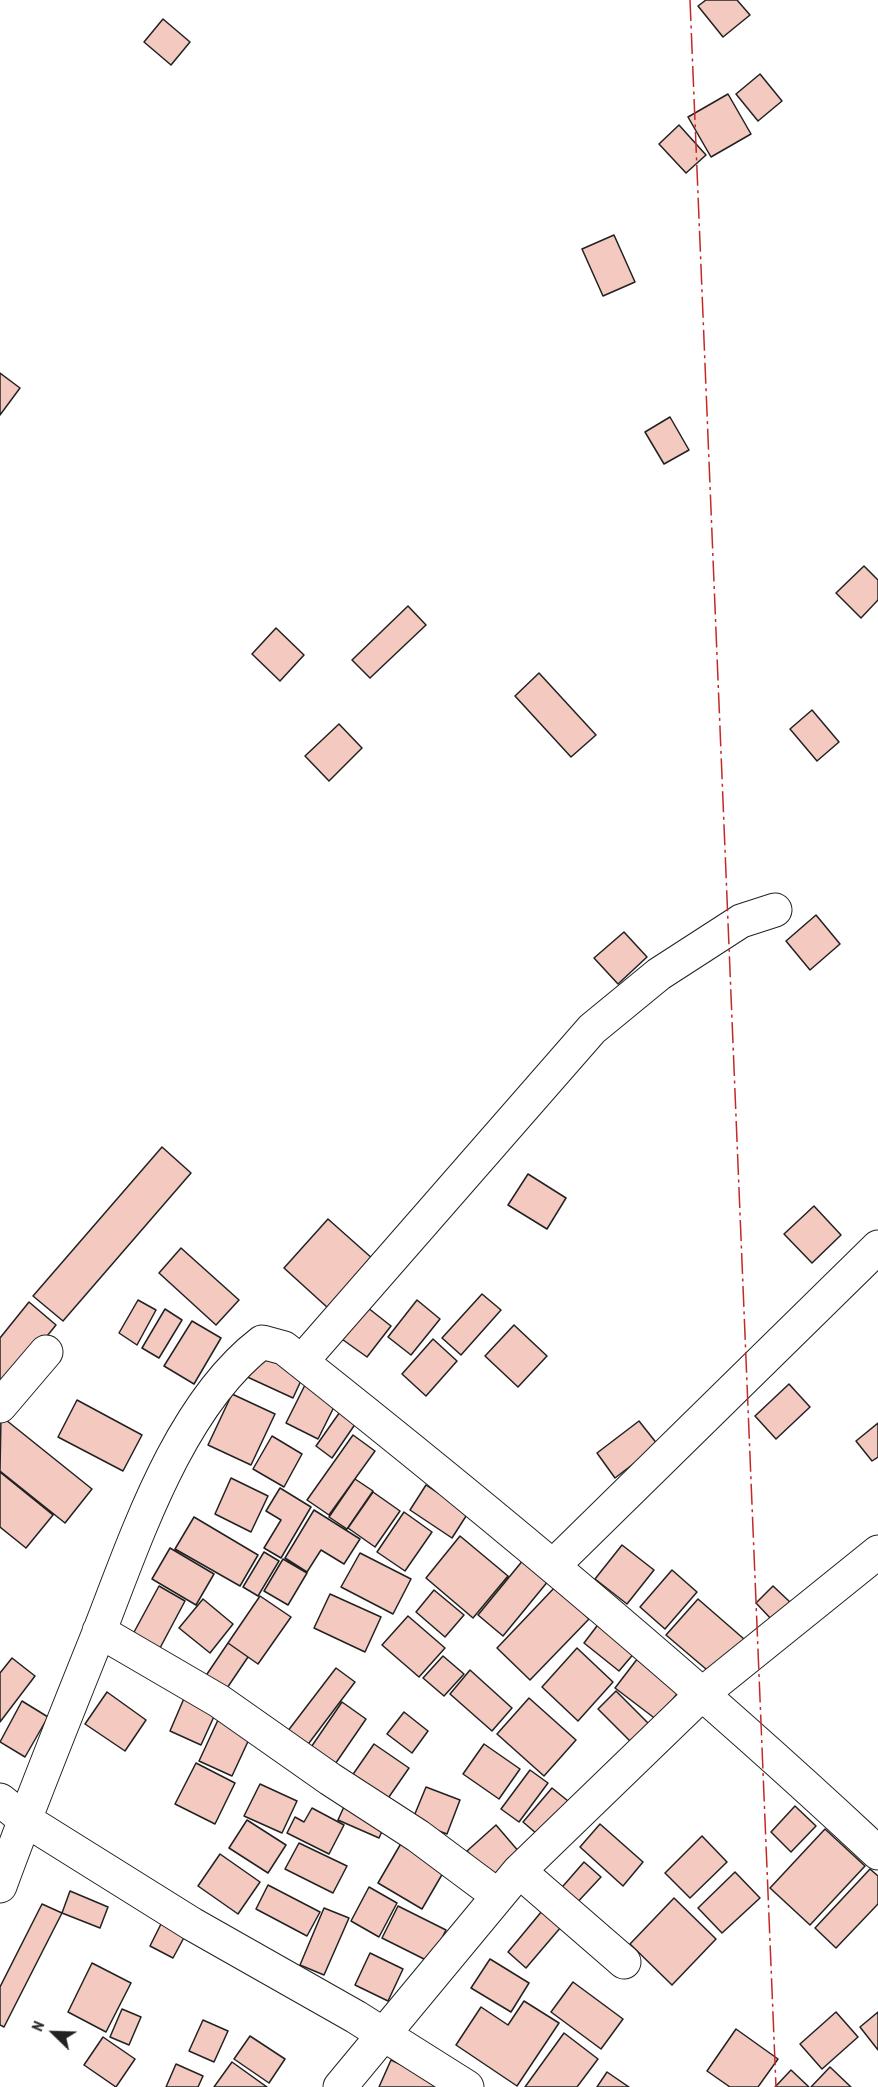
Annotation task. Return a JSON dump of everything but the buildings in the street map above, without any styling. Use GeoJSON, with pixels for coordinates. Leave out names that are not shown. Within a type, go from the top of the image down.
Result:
{"type":"FeatureCollection","features":[{"type":"Feature","properties":{"kind":"street"},"geometry":{"type":"LineString","coordinates":[[302,1362],[592,1029],[659,975],[741,921],[775,910]]}},
{"type":"Feature","properties":{"kind":"street"},"geometry":{"type":"LineString","coordinates":[[553,1566],[878,1247]]}},
{"type":"Feature","properties":{"kind":"street"},"geometry":{"type":"LineString","coordinates":[[0,1886],[12,1809],[99,1631],[157,1486],[200,1412],[241,1358],[262,1342],[284,1348],[553,1566],[702,1694],[878,1853]]}},
{"type":"Feature","properties":{"kind":"street"},"geometry":{"type":"LineString","coordinates":[[0,1406],[46,1352]]}},
{"type":"Feature","properties":{"kind":"street"},"geometry":{"type":"LineString","coordinates":[[340,2087],[497,1894],[519,1871],[702,1694],[878,1552]]}},
{"type":"Feature","properties":{"kind":"street"},"geometry":{"type":"LineString","coordinates":[[99,1631],[219,1701],[330,1779],[418,1836],[497,1894]]}},
{"type":"Feature","properties":{"kind":"street"},"geometry":{"type":"LineString","coordinates":[[12,1809],[192,1924],[384,2035],[467,2087]]}},
{"type":"Feature","properties":{"kind":"street"},"geometry":{"type":"LineString","coordinates":[[519,1871],[624,1962]]}},
{"type":"Feature","properties":{"kind":"power"},"geometry":{"type":"LineString","coordinates":[[690,0],[776,2087]]}}]}
